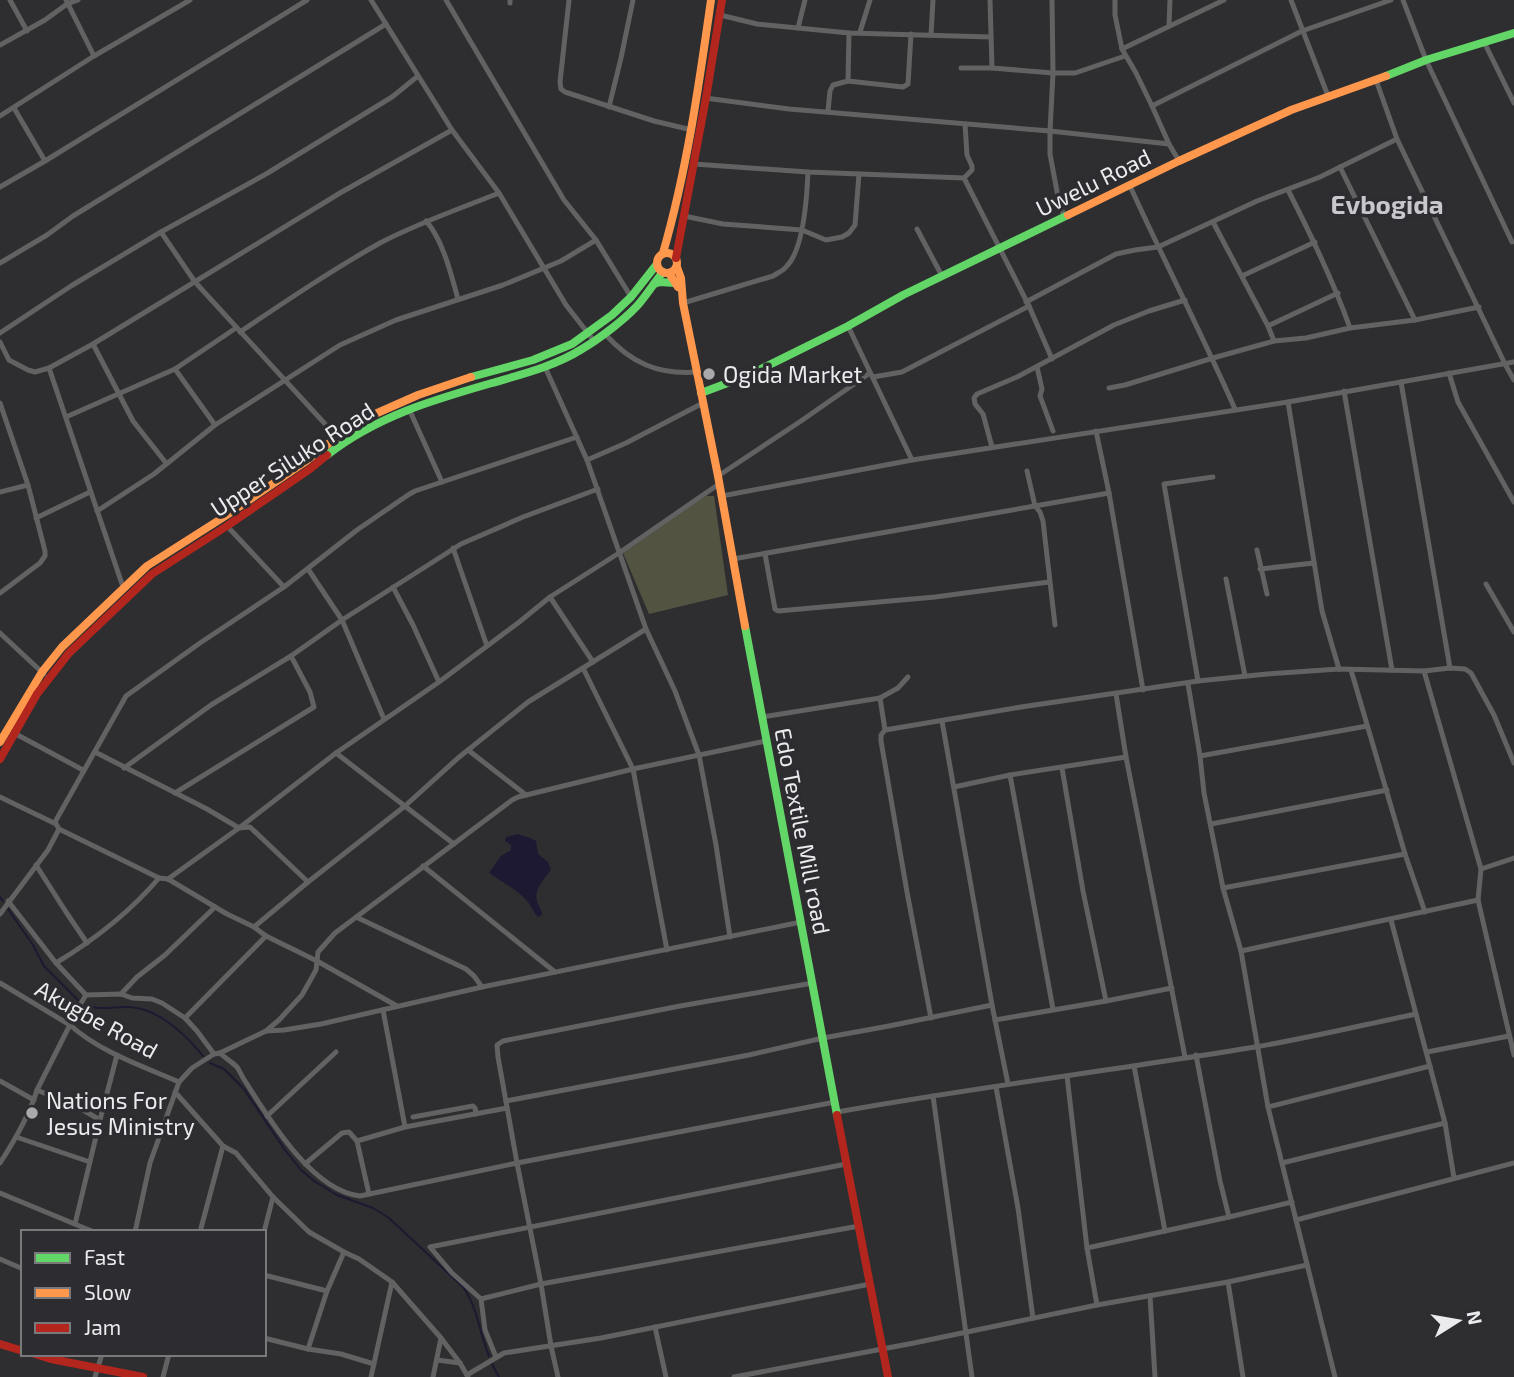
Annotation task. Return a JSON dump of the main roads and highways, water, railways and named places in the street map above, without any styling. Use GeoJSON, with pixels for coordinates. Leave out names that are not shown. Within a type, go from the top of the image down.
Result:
{"type":"FeatureCollection","features":[{"type":"Feature","properties":{"kind":"main road"},"geometry":{"type":"LineString","coordinates":[[671,268],[694,164],[710,0]]}},
{"type":"Feature","properties":{"kind":"main road"},"geometry":{"type":"LineString","coordinates":[[682,293],[675,284],[671,253],[663,253],[702,98],[722,0]]}},
{"type":"Feature","properties":{"kind":"main road","name":"Uwelu Road"},"geometry":{"type":"LineString","coordinates":[[701,393],[749,375],[848,327],[903,295],[1179,161],[1291,110],[1426,60],[1514,33]]}},
{"type":"Feature","properties":{"kind":"main road","name":"Upper Siluko Road"},"geometry":{"type":"LineString","coordinates":[[0,743],[23,701],[62,647],[147,566],[375,414],[418,395],[533,360],[572,344],[612,315],[631,297],[663,253]]}},
{"type":"Feature","properties":{"kind":"main road"},"geometry":{"type":"LineString","coordinates":[[657,264],[659,269],[671,268]]}},
{"type":"Feature","properties":{"kind":"main road","name":"Upper Siluko Road"},"geometry":{"type":"LineString","coordinates":[[0,759],[37,694],[69,653],[152,574],[227,526],[340,446],[380,422],[421,404],[545,367],[582,349],[605,334],[638,305],[652,285],[671,268]]}},
{"type":"Feature","properties":{"kind":"main road","name":"Edo Textile Mill road"},"geometry":{"type":"LineString","coordinates":[[671,268],[681,278],[683,303],[719,480],[766,741],[888,1377]]}},
{"type":"Feature","properties":{"kind":"main road"},"geometry":{"type":"LineString","coordinates":[[652,285],[660,282],[675,284]]}},
{"type":"Feature","properties":{"kind":"main road"},"geometry":{"type":"LineString","coordinates":[[0,1344],[21,1350]]}},
{"type":"Feature","properties":{"kind":"main road"},"geometry":{"type":"LineString","coordinates":[[41,1356],[143,1377]]}},
{"type":"Feature","properties":{"kind":"waterway"},"geometry":{"type":"LineString","coordinates":[[0,897],[3,901]]}},
{"type":"Feature","properties":{"kind":"waterway"},"geometry":{"type":"LineString","coordinates":[[8,909],[44,966],[78,1000]]}},
{"type":"Feature","properties":{"kind":"waterway"},"geometry":{"type":"LineString","coordinates":[[85,1005],[102,1008],[130,1007],[152,1012],[180,1031],[203,1056]]}},
{"type":"Feature","properties":{"kind":"waterway"},"geometry":{"type":"LineString","coordinates":[[210,1063],[224,1069],[244,1089],[301,1170],[337,1195],[373,1208],[389,1218],[463,1287],[475,1312],[489,1356]]}},
{"type":"Feature","properties":{"kind":"waterway"},"geometry":{"type":"LineString","coordinates":[[492,1364],[499,1377]]}},
{"type":"Feature","properties":{"kind":"place","name":"Ogida Market"},"geometry":{"type":"Point","coordinates":[709,374]}},
{"type":"Feature","properties":{"kind":"place","name":"Nations For Jesus Ministry"},"geometry":{"type":"Point","coordinates":[32,1113]}},
{"type":"Feature","properties":{"kind":"district","name":"Evbogida"},"geometry":{"type":"Point","coordinates":[1387,203]}}]}
